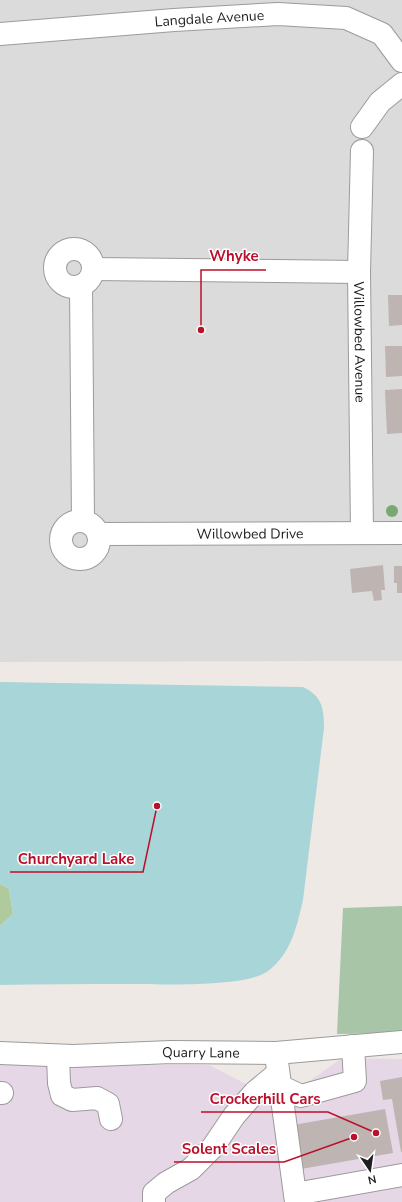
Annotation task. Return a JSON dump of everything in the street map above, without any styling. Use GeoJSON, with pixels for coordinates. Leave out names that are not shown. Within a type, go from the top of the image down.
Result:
{"type":"FeatureCollection","features":[{"type":"Feature","properties":{"kind":"street","name":"Langdale Avenue"},"geometry":{"type":"LineString","coordinates":[[0,34],[174,20],[278,14],[346,18],[382,34],[402,60]]}},
{"type":"Feature","properties":{"kind":"street"},"geometry":{"type":"LineString","coordinates":[[362,127],[380,102],[402,84]]}},
{"type":"Feature","properties":{"kind":"street","name":"Willowbed Avenue"},"geometry":{"type":"LineString","coordinates":[[362,151],[359,272],[362,533]]}},
{"type":"Feature","properties":{"kind":"street","name":"Willowbed Drive"},"geometry":{"type":"LineString","coordinates":[[359,272],[87,278],[90,528],[402,533]]}},
{"type":"Feature","properties":{"kind":"street","name":"Quarry Lane"},"geometry":{"type":"LineString","coordinates":[[0,1053],[58,1056],[171,1052],[278,1070],[353,1046],[402,1042]]}},
{"type":"Feature","properties":{"kind":"street"},"geometry":{"type":"LineString","coordinates":[[278,1070],[301,1096],[355,1081],[353,1046]]}},
{"type":"Feature","properties":{"kind":"street"},"geometry":{"type":"LineString","coordinates":[[58,1056],[59,1083],[62,1095],[72,1100],[97,1098],[108,1104],[111,1120]]}},
{"type":"Feature","properties":{"kind":"street"},"geometry":{"type":"LineString","coordinates":[[278,1070],[295,1198],[402,1175]]}},
{"type":"Feature","properties":{"kind":"street"},"geometry":{"type":"LineString","coordinates":[[154,1202],[154,1193],[166,1183],[191,1170],[213,1147],[234,1116],[255,1092],[278,1070]]}},
{"type":"Feature","properties":{"kind":"shaded area"},"geometry":{"type":"Polygon","coordinates":[[[0,0],[402,0],[402,661],[0,662],[0,0]]]}},
{"type":"Feature","properties":{"kind":"shaded area"},"geometry":{"type":"Polygon","coordinates":[[[342,1058],[402,1059],[402,1202],[0,1202],[0,1065],[209,1065],[265,1094],[294,1092],[342,1058]]]}},
{"type":"Feature","properties":{"kind":"green space"},"geometry":{"type":"Polygon","coordinates":[[[0,884],[9,889],[13,914],[0,926],[0,884]]]}},
{"type":"Feature","properties":{"kind":"green space"},"geometry":{"type":"Polygon","coordinates":[[[402,906],[402,1033],[337,1034],[343,908],[402,906]]]}},
{"type":"Feature","properties":{"kind":"water"},"geometry":{"type":"Polygon","coordinates":[[[0,682],[303,687],[314,694],[321,703],[324,728],[303,900],[292,939],[288,948],[276,964],[268,971],[257,976],[221,983],[0,985],[0,926],[13,914],[9,889],[0,884],[0,682]]]}},
{"type":"Feature","properties":{"kind":"building"},"geometry":{"type":"Polygon","coordinates":[[[388,295],[402,295],[402,325],[389,326],[388,295]]]}},
{"type":"Feature","properties":{"kind":"building"},"geometry":{"type":"Polygon","coordinates":[[[385,346],[402,346],[402,376],[386,377],[385,346]]]}},
{"type":"Feature","properties":{"kind":"building"},"geometry":{"type":"Polygon","coordinates":[[[402,389],[402,433],[387,434],[385,390],[402,389]]]}},
{"type":"Feature","properties":{"kind":"building"},"geometry":{"type":"Polygon","coordinates":[[[383,565],[385,590],[381,590],[382,600],[374,601],[372,591],[352,593],[350,569],[383,565]]]}},
{"type":"Feature","properties":{"kind":"building"},"geometry":{"type":"Polygon","coordinates":[[[394,566],[402,566],[402,593],[397,593],[397,583],[394,583],[394,566]]]}},
{"type":"Feature","properties":{"kind":"building"},"geometry":{"type":"Polygon","coordinates":[[[402,1077],[401,1152],[392,1099],[383,1100],[380,1081],[402,1077]]]}},
{"type":"Feature","properties":{"kind":"building"},"geometry":{"type":"Polygon","coordinates":[[[385,1109],[393,1153],[301,1169],[293,1125],[385,1109]]]}},
{"type":"Feature","properties":{"kind":"place","name":"Whyke"},"geometry":{"type":"Point","coordinates":[201,330]}},
{"type":"Feature","properties":{"kind":"place","name":"Churchyard Lake"},"geometry":{"type":"Point","coordinates":[157,806]}},
{"type":"Feature","properties":{"kind":"place","name":"Crockerhill Cars"},"geometry":{"type":"Point","coordinates":[376,1133]}},
{"type":"Feature","properties":{"kind":"place","name":"Solent Scales"},"geometry":{"type":"Point","coordinates":[354,1137]}}]}
